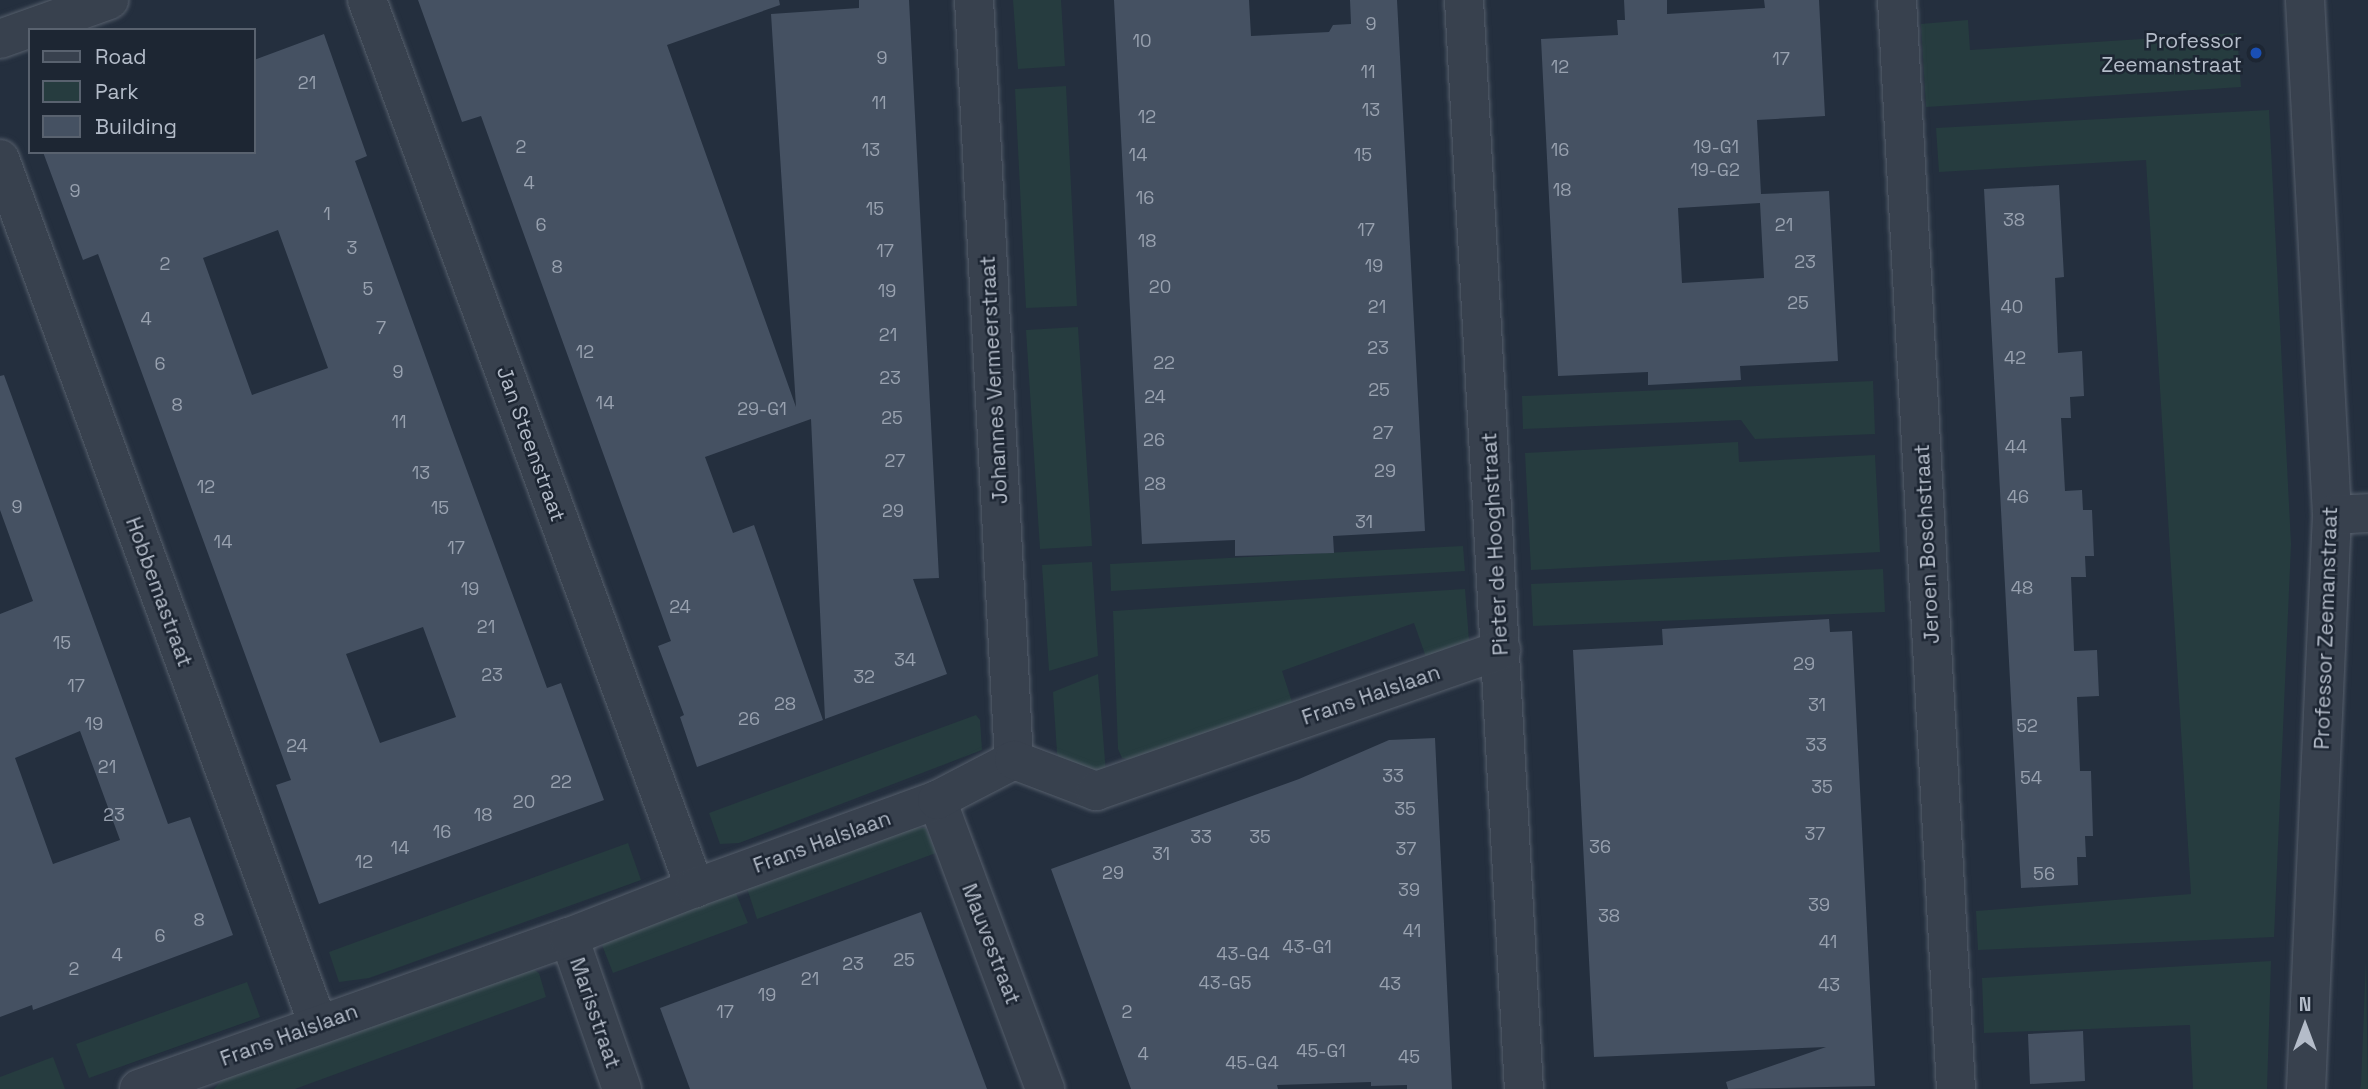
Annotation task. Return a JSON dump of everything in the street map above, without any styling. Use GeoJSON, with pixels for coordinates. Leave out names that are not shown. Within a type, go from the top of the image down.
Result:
{"type":"FeatureCollection","features":[{"type":"Feature","properties":{"kind":"street"},"geometry":{"type":"LineString","coordinates":[[31,28],[109,0]]}},
{"type":"Feature","properties":{"kind":"street","name":"Jan Steenstraat"},"geometry":{"type":"LineString","coordinates":[[367,0],[695,888]]}},
{"type":"Feature","properties":{"kind":"street","name":"Johannes Vermeerstraat"},"geometry":{"type":"LineString","coordinates":[[974,0],[1014,760]]}},
{"type":"Feature","properties":{"kind":"street","name":"Pieter de Hooghstraat"},"geometry":{"type":"LineString","coordinates":[[1464,0],[1524,1089]]}},
{"type":"Feature","properties":{"kind":"street","name":"Jeroen Boschstraat"},"geometry":{"type":"LineString","coordinates":[[1897,0],[1956,1089]]}},
{"type":"Feature","properties":{"kind":"street","name":"Professor Zeemanstraat"},"geometry":{"type":"LineString","coordinates":[[2305,0],[2350,514],[2306,1089]]}},
{"type":"Feature","properties":{"kind":"street"},"geometry":{"type":"LineString","coordinates":[[0,39],[28,29]]}},
{"type":"Feature","properties":{"kind":"street","name":"Hobbemastraat"},"geometry":{"type":"LineString","coordinates":[[0,159],[318,1024]]}},
{"type":"Feature","properties":{"kind":"street","name":"Frans Halslaan"},"geometry":{"type":"LineString","coordinates":[[163,1085],[318,1024],[569,937],[937,800],[1014,760],[1096,792],[1501,649]]}},
{"type":"Feature","properties":{"kind":"street","name":"Mauvestraat"},"geometry":{"type":"LineString","coordinates":[[937,800],[1045,1089]]}},
{"type":"Feature","properties":{"kind":"street","name":"Marisstraat"},"geometry":{"type":"LineString","coordinates":[[569,937],[622,1089]]}},
{"type":"Feature","properties":{"kind":"green space"},"geometry":{"type":"Polygon","coordinates":[[[1013,0],[1061,0],[1065,66],[1018,69],[1013,0]]]}},
{"type":"Feature","properties":{"kind":"green space"},"geometry":{"type":"Polygon","coordinates":[[[1968,20],[1970,50],[2237,33],[2241,87],[1926,107],[1921,24],[1968,20]]]}},
{"type":"Feature","properties":{"kind":"green space"},"geometry":{"type":"Polygon","coordinates":[[[1066,86],[1077,306],[1026,308],[1015,89],[1066,86]]]}},
{"type":"Feature","properties":{"kind":"green space"},"geometry":{"type":"Polygon","coordinates":[[[2269,110],[2291,544],[2274,937],[1978,950],[1976,911],[2191,894],[2146,160],[1939,172],[1936,128],[2269,110]]]}},
{"type":"Feature","properties":{"kind":"green space"},"geometry":{"type":"Polygon","coordinates":[[[1078,327],[1092,546],[1040,549],[1026,330],[1078,327]]]}},
{"type":"Feature","properties":{"kind":"green space"},"geometry":{"type":"Polygon","coordinates":[[[1873,381],[1875,434],[1755,439],[1741,420],[1523,429],[1522,396],[1873,381]]]}},
{"type":"Feature","properties":{"kind":"green space"},"geometry":{"type":"Polygon","coordinates":[[[1738,442],[1739,462],[1875,455],[1880,552],[1531,570],[1525,453],[1738,442]]]}},
{"type":"Feature","properties":{"kind":"green space"},"geometry":{"type":"Polygon","coordinates":[[[1463,546],[1465,571],[1111,591],[1110,564],[1463,546]]]}},
{"type":"Feature","properties":{"kind":"green space"},"geometry":{"type":"Polygon","coordinates":[[[1092,562],[1098,656],[1049,671],[1042,565],[1092,562]]]}},
{"type":"Feature","properties":{"kind":"green space"},"geometry":{"type":"Polygon","coordinates":[[[1883,569],[1885,612],[1533,626],[1531,584],[1883,569]]]}},
{"type":"Feature","properties":{"kind":"green space"},"geometry":{"type":"Polygon","coordinates":[[[1465,589],[1469,640],[1426,657],[1414,623],[1282,671],[1293,705],[1134,761],[1122,758],[1118,749],[1113,611],[1465,589]]]}},
{"type":"Feature","properties":{"kind":"green space"},"geometry":{"type":"Polygon","coordinates":[[[1098,674],[1106,773],[1060,762],[1057,753],[1053,692],[1098,674]]]}},
{"type":"Feature","properties":{"kind":"green space"},"geometry":{"type":"Polygon","coordinates":[[[976,715],[980,720],[982,750],[739,843],[720,844],[709,813],[976,715]]]}},
{"type":"Feature","properties":{"kind":"green space"},"geometry":{"type":"Polygon","coordinates":[[[901,826],[926,828],[936,853],[757,919],[746,885],[901,826]]]}},
{"type":"Feature","properties":{"kind":"green space"},"geometry":{"type":"Polygon","coordinates":[[[628,843],[641,880],[369,978],[339,982],[329,952],[628,843]]]}},
{"type":"Feature","properties":{"kind":"green space"},"geometry":{"type":"Polygon","coordinates":[[[734,888],[748,923],[613,973],[602,945],[623,930],[734,888]]]}},
{"type":"Feature","properties":{"kind":"green space"},"geometry":{"type":"Polygon","coordinates":[[[2366,959],[2368,1089],[2360,1089],[2361,1084],[2366,959]]]}},
{"type":"Feature","properties":{"kind":"green space"},"geometry":{"type":"Polygon","coordinates":[[[2271,961],[2267,1089],[2193,1089],[2190,1025],[1984,1033],[1982,978],[2271,961]]]}},
{"type":"Feature","properties":{"kind":"green space"},"geometry":{"type":"Polygon","coordinates":[[[531,968],[539,973],[546,997],[295,1089],[214,1089],[224,1078],[531,968]]]}},
{"type":"Feature","properties":{"kind":"green space"},"geometry":{"type":"Polygon","coordinates":[[[247,982],[260,1017],[89,1078],[76,1044],[247,982]]]}},
{"type":"Feature","properties":{"kind":"green space"},"geometry":{"type":"Polygon","coordinates":[[[53,1057],[65,1089],[0,1089],[0,1077],[53,1057]]]}},
{"type":"Feature","properties":{"kind":"building"},"geometry":{"type":"Polygon","coordinates":[[[418,0],[779,0],[780,5],[667,45],[796,407],[771,14],[859,8],[859,0],[909,0],[939,578],[913,579],[947,674],[825,719],[811,419],[705,457],[733,533],[754,525],[823,720],[697,767],[680,717],[684,715],[658,646],[671,641],[481,116],[462,122],[418,0]]]}},
{"type":"Feature","properties":{"kind":"building"},"geometry":{"type":"Polygon","coordinates":[[[1114,0],[1249,0],[1251,36],[1329,32],[1333,25],[1351,24],[1350,0],[1397,0],[1425,531],[1333,536],[1334,553],[1235,556],[1235,540],[1142,544],[1114,0]]]}},
{"type":"Feature","properties":{"kind":"building"},"geometry":{"type":"Polygon","coordinates":[[[1624,0],[1667,0],[1667,14],[1765,8],[1764,0],[1819,0],[1825,116],[1757,120],[1761,194],[1829,191],[1838,361],[1740,366],[1741,380],[1686,383],[1648,385],[1648,372],[1558,376],[1541,39],[1618,35],[1617,20],[1625,20],[1624,0]],[[1760,203],[1678,208],[1682,283],[1764,278],[1760,203]]]}},
{"type":"Feature","properties":{"kind":"building"},"geometry":{"type":"Polygon","coordinates":[[[324,34],[367,156],[355,161],[452,430],[547,688],[561,683],[604,800],[319,904],[276,785],[291,780],[132,346],[98,254],[83,260],[44,154],[256,154],[256,59],[324,34]],[[278,230],[203,258],[252,395],[328,368],[278,230]],[[423,627],[346,654],[380,743],[456,717],[423,627]]]}},
{"type":"Feature","properties":{"kind":"building"},"geometry":{"type":"Polygon","coordinates":[[[2059,185],[2064,277],[2055,278],[2058,353],[2082,351],[2084,396],[2070,397],[2071,418],[2061,418],[2065,491],[2082,490],[2083,510],[2092,510],[2094,556],[2085,556],[2086,577],[2071,577],[2074,651],[2097,650],[2099,696],[2077,697],[2080,771],[2091,771],[2093,836],[2085,836],[2086,857],[2077,857],[2078,885],[2021,888],[1984,189],[2059,185]]]}},
{"type":"Feature","properties":{"kind":"building"},"geometry":{"type":"Polygon","coordinates":[[[4,375],[168,824],[190,817],[233,935],[33,1010],[32,1005],[0,1017],[0,614],[33,601],[0,510],[0,376],[4,375]],[[80,731],[15,758],[53,864],[120,840],[80,731]]]}},
{"type":"Feature","properties":{"kind":"building"},"geometry":{"type":"Polygon","coordinates":[[[1829,619],[1830,632],[1852,631],[1875,1086],[1728,1089],[1726,1082],[1826,1047],[1594,1057],[1573,650],[1663,645],[1662,629],[1829,619]]]}},
{"type":"Feature","properties":{"kind":"building"},"geometry":{"type":"Polygon","coordinates":[[[1435,738],[1452,1089],[1407,1089],[1407,1085],[1371,1086],[1371,1082],[1277,1085],[1278,1089],[1131,1089],[1051,869],[1299,779],[1389,740],[1435,738]]]}},
{"type":"Feature","properties":{"kind":"building"},"geometry":{"type":"Polygon","coordinates":[[[921,912],[987,1089],[690,1089],[660,1008],[921,912]]]}},
{"type":"Feature","properties":{"kind":"building"},"geometry":{"type":"Polygon","coordinates":[[[2083,1031],[2085,1081],[2030,1084],[2028,1034],[2083,1031]]]}},
{"type":"Feature","properties":{"kind":"place","name":"Professor Zeemanstraat"},"geometry":{"type":"Point","coordinates":[2256,53]}}]}
